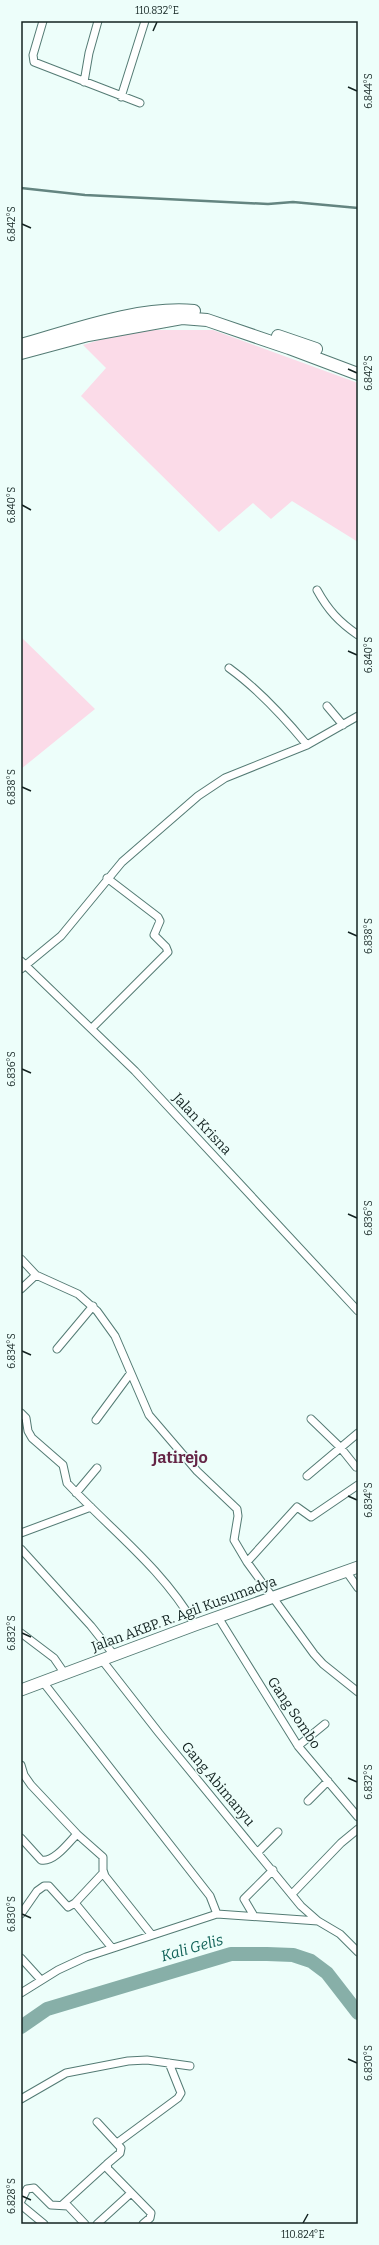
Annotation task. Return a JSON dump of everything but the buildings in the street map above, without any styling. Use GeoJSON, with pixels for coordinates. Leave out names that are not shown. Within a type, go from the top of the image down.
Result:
{"type":"FeatureCollection","features":[{"type":"Feature","properties":{"kind":"highway"},"geometry":{"type":"LineString","coordinates":[[21,345],[85,327],[152,312],[179,310],[212,314],[294,340],[358,366]]}},
{"type":"Feature","properties":{"kind":"highway"},"geometry":{"type":"LineString","coordinates":[[21,353],[88,335],[182,318],[207,320],[289,348],[358,374]]}},
{"type":"Feature","properties":{"kind":"main road","name":"Jalan AKBP. R. Agil Kusumadya"},"geometry":{"type":"LineString","coordinates":[[21,1690],[195,1625],[358,1567]]}},
{"type":"Feature","properties":{"kind":"street"},"geometry":{"type":"LineString","coordinates":[[43,21],[33,55],[34,62],[121,97],[140,103]]}},
{"type":"Feature","properties":{"kind":"street"},"geometry":{"type":"LineString","coordinates":[[84,82],[88,53],[98,21]]}},
{"type":"Feature","properties":{"kind":"street"},"geometry":{"type":"LineString","coordinates":[[121,97],[145,21]]}},
{"type":"Feature","properties":{"kind":"street"},"geometry":{"type":"LineString","coordinates":[[317,590],[327,609],[341,624],[358,635]]}},
{"type":"Feature","properties":{"kind":"street"},"geometry":{"type":"LineString","coordinates":[[229,668],[246,680],[292,726],[307,745]]}},
{"type":"Feature","properties":{"kind":"street"},"geometry":{"type":"LineString","coordinates":[[327,706],[343,725]]}},
{"type":"Feature","properties":{"kind":"street"},"geometry":{"type":"LineString","coordinates":[[24,968],[62,936],[107,878],[129,855],[210,788],[225,778],[307,745],[358,716]]}},
{"type":"Feature","properties":{"kind":"street"},"geometry":{"type":"LineString","coordinates":[[92,1028],[168,952],[154,936],[160,921],[158,917],[107,878]]}},
{"type":"Feature","properties":{"kind":"street","name":"Jalan Krisna"},"geometry":{"type":"LineString","coordinates":[[21,961],[24,968],[92,1028],[135,1071],[358,1311]]}},
{"type":"Feature","properties":{"kind":"street"},"geometry":{"type":"LineString","coordinates":[[21,1259],[36,1275],[73,1291],[93,1306],[110,1327],[144,1405],[156,1424],[197,1471],[237,1509],[238,1516],[234,1540],[247,1562],[323,1664],[358,1692]]}},
{"type":"Feature","properties":{"kind":"street"},"geometry":{"type":"LineString","coordinates":[[21,1289],[36,1275]]}},
{"type":"Feature","properties":{"kind":"street"},"geometry":{"type":"LineString","coordinates":[[57,1349],[93,1306]]}},
{"type":"Feature","properties":{"kind":"street"},"geometry":{"type":"LineString","coordinates":[[96,1420],[130,1374]]}},
{"type":"Feature","properties":{"kind":"street"},"geometry":{"type":"LineString","coordinates":[[21,1413],[26,1418],[28,1431],[32,1438],[63,1465],[67,1483],[165,1580],[181,1600],[195,1625]]}},
{"type":"Feature","properties":{"kind":"street"},"geometry":{"type":"LineString","coordinates":[[311,1419],[340,1447],[356,1467]]}},
{"type":"Feature","properties":{"kind":"street"},"geometry":{"type":"LineString","coordinates":[[307,1476],[358,1433]]}},
{"type":"Feature","properties":{"kind":"street"},"geometry":{"type":"LineString","coordinates":[[76,1493],[97,1468]]}},
{"type":"Feature","properties":{"kind":"street"},"geometry":{"type":"LineString","coordinates":[[247,1562],[297,1507],[312,1516],[358,1485]]}},
{"type":"Feature","properties":{"kind":"street"},"geometry":{"type":"LineString","coordinates":[[21,1533],[91,1507]]}},
{"type":"Feature","properties":{"kind":"street"},"geometry":{"type":"LineString","coordinates":[[21,1549],[91,1626],[114,1655]]}},
{"type":"Feature","properties":{"kind":"street"},"geometry":{"type":"LineString","coordinates":[[346,1572],[358,1588]]}},
{"type":"Feature","properties":{"kind":"street","name":"Gang Sombo"},"geometry":{"type":"LineString","coordinates":[[218,1617],[298,1746],[358,1817]]}},
{"type":"Feature","properties":{"kind":"street"},"geometry":{"type":"LineString","coordinates":[[21,1633],[54,1658],[65,1674]]}},
{"type":"Feature","properties":{"kind":"street","name":"Gang Abimanyu"},"geometry":{"type":"LineString","coordinates":[[102,1660],[159,1733],[306,1911],[318,1921]]}},
{"type":"Feature","properties":{"kind":"street"},"geometry":{"type":"LineString","coordinates":[[43,1682],[210,1896],[217,1914]]}},
{"type":"Feature","properties":{"kind":"street"},"geometry":{"type":"LineString","coordinates":[[298,1746],[325,1724]]}},
{"type":"Feature","properties":{"kind":"street"},"geometry":{"type":"LineString","coordinates":[[21,1765],[24,1775],[31,1786],[77,1834],[103,1857],[103,1873],[151,1934]]}},
{"type":"Feature","properties":{"kind":"street"},"geometry":{"type":"LineString","coordinates":[[308,1801],[328,1781]]}},
{"type":"Feature","properties":{"kind":"street"},"geometry":{"type":"LineString","coordinates":[[292,1894],[341,1843],[358,1829]]}},
{"type":"Feature","properties":{"kind":"street"},"geometry":{"type":"LineString","coordinates":[[258,1852],[278,1832]]}},
{"type":"Feature","properties":{"kind":"street"},"geometry":{"type":"LineString","coordinates":[[21,1838],[41,1860],[45,1861],[52,1858],[77,1834]]}},
{"type":"Feature","properties":{"kind":"street"},"geometry":{"type":"LineString","coordinates":[[254,1916],[244,1899],[273,1870]]}},
{"type":"Feature","properties":{"kind":"street"},"geometry":{"type":"LineString","coordinates":[[21,1914],[37,1891],[44,1886],[49,1886],[68,1906],[74,1903],[103,1873]]}},
{"type":"Feature","properties":{"kind":"street"},"geometry":{"type":"LineString","coordinates":[[74,1903],[112,1948]]}},
{"type":"Feature","properties":{"kind":"street"},"geometry":{"type":"LineString","coordinates":[[21,1993],[71,1963],[151,1934],[217,1914],[318,1921],[340,1934],[358,1952]]}},
{"type":"Feature","properties":{"kind":"street"},"geometry":{"type":"LineString","coordinates":[[21,1958],[41,1980]]}},
{"type":"Feature","properties":{"kind":"street"},"geometry":{"type":"LineString","coordinates":[[21,2099],[66,2073],[128,2061],[147,2060],[190,2066]]}},
{"type":"Feature","properties":{"kind":"street"},"geometry":{"type":"LineString","coordinates":[[117,2144],[178,2098],[181,2093],[170,2063]]}},
{"type":"Feature","properties":{"kind":"street"},"geometry":{"type":"LineString","coordinates":[[22,2198],[25,2191],[31,2187],[37,2190],[51,2205],[57,2207],[62,2205],[121,2151],[121,2148],[96,2122]]}},
{"type":"Feature","properties":{"kind":"street"},"geometry":{"type":"LineString","coordinates":[[107,2164],[108,2169],[151,2213],[150,2218],[143,2224]]}},
{"type":"Feature","properties":{"kind":"street"},"geometry":{"type":"LineString","coordinates":[[97,2224],[131,2193]]}},
{"type":"Feature","properties":{"kind":"street"},"geometry":{"type":"LineString","coordinates":[[21,2205],[44,2224]]}},
{"type":"Feature","properties":{"kind":"street"},"geometry":{"type":"LineString","coordinates":[[62,2205],[71,2208],[85,2224]]}},
{"type":"Feature","properties":{"kind":"shaded area"},"geometry":{"type":"Polygon","coordinates":[[[148,330],[213,330],[358,383],[358,542],[292,501],[271,519],[253,503],[219,532],[81,396],[106,368],[83,345],[122,333],[148,330]]]}},
{"type":"Feature","properties":{"kind":"shaded area"},"geometry":{"type":"Polygon","coordinates":[[[21,637],[95,709],[21,769],[21,637]]]}},
{"type":"Feature","properties":{"kind":"waterway"},"geometry":{"type":"LineString","coordinates":[[21,188],[85,195],[268,204],[293,202],[358,208]]}},
{"type":"Feature","properties":{"kind":"waterway","name":"Kali Gelis"},"geometry":{"type":"LineString","coordinates":[[21,2027],[47,2009],[231,1954],[293,1955],[311,1961],[327,1973],[358,2013]]}},
{"type":"Feature","properties":{"kind":"district","name":"Jatirejo"},"geometry":{"type":"Point","coordinates":[180,1457]}}]}
